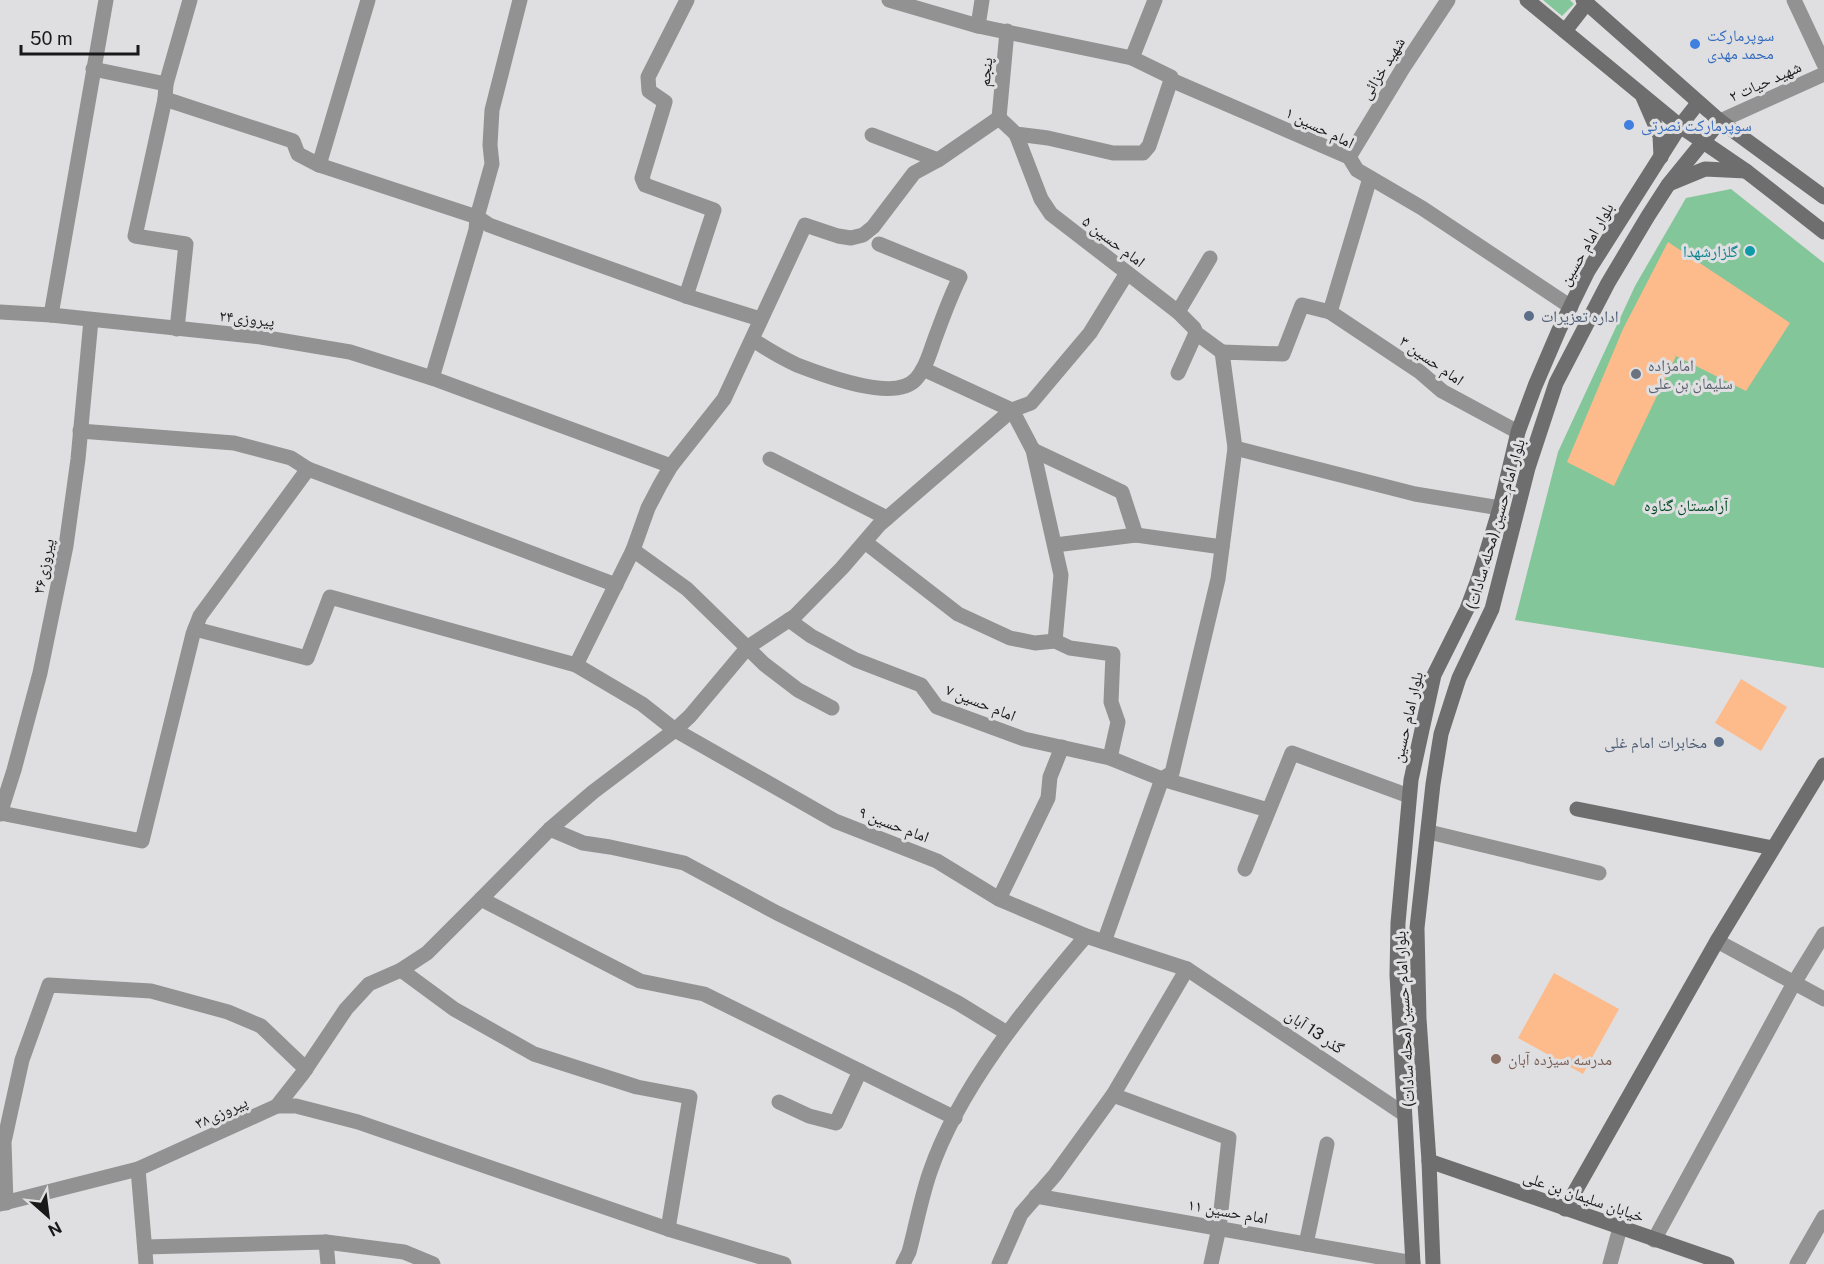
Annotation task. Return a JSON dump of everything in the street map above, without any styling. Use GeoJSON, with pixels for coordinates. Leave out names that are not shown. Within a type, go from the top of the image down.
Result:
{"type":"FeatureCollection","features":[{"type":"Feature","properties":{"kind":"street"},"geometry":{"type":"LineString","coordinates":[[51,315],[106,0]]}},
{"type":"Feature","properties":{"kind":"street"},"geometry":{"type":"LineString","coordinates":[[177,328],[186,244],[135,236],[166,91],[190,0]]}},
{"type":"Feature","properties":{"kind":"street"},"geometry":{"type":"LineString","coordinates":[[319,165],[368,0]]}},
{"type":"Feature","properties":{"kind":"street"},"geometry":{"type":"LineString","coordinates":[[432,378],[476,230],[477,217],[492,164],[490,145],[492,110],[520,0]]}},
{"type":"Feature","properties":{"kind":"street"},"geometry":{"type":"LineString","coordinates":[[686,296],[714,210],[645,185],[642,178],[665,102],[649,91],[648,77],[687,0]]}},
{"type":"Feature","properties":{"kind":"street","name":"امام حسین ۱"},"geometry":{"type":"LineString","coordinates":[[889,0],[978,26],[1132,58],[1171,77],[1171,80],[1349,157],[1357,170],[1422,208],[1571,306]]}},
{"type":"Feature","properties":{"kind":"street"},"geometry":{"type":"LineString","coordinates":[[978,26],[982,0]]}},
{"type":"Feature","properties":{"kind":"street"},"geometry":{"type":"LineString","coordinates":[[1132,58],[1155,0]]}},
{"type":"Feature","properties":{"kind":"street","name":"شهید خزائی"},"geometry":{"type":"LineString","coordinates":[[1349,157],[1448,0]]}},
{"type":"Feature","properties":{"kind":"street"},"geometry":{"type":"LineString","coordinates":[[1527,0],[1680,126],[1746,171],[1824,232]]}},
{"type":"Feature","properties":{"kind":"street"},"geometry":{"type":"LineString","coordinates":[[1794,0],[1824,64]]}},
{"type":"Feature","properties":{"kind":"street"},"geometry":{"type":"LineString","coordinates":[[1565,31],[1585,2],[1720,122],[1824,197]]}},
{"type":"Feature","properties":{"kind":"street","name":"پنجم"},"geometry":{"type":"LineString","coordinates":[[999,118],[1007,31]]}},
{"type":"Feature","properties":{"kind":"street"},"geometry":{"type":"LineString","coordinates":[[93,69],[166,91],[293,141],[298,154],[319,165],[477,217],[489,225],[508,232],[760,320]]}},
{"type":"Feature","properties":{"kind":"street","name":"شهید حیات ۲"},"geometry":{"type":"LineString","coordinates":[[1720,122],[1824,74]]}},
{"type":"Feature","properties":{"kind":"street"},"geometry":{"type":"LineString","coordinates":[[576,665],[633,550],[648,508],[671,466],[724,399],[806,225],[838,236],[851,238],[863,235],[873,227],[914,173],[999,118],[1016,134],[1048,138],[1113,153],[1143,153],[1149,146],[1171,80]]}},
{"type":"Feature","properties":{"kind":"street"},"geometry":{"type":"LineString","coordinates":[[1642,95],[1660,136],[1661,157]]}},
{"type":"Feature","properties":{"kind":"street","name":"بلوار امام حسین"},"geometry":{"type":"LineString","coordinates":[[1413,1263],[1404,1114],[1397,954],[1398,924],[1409,795],[1434,675],[1467,609],[1479,577],[1500,508],[1505,478],[1518,432],[1535,386],[1571,306],[1588,271],[1680,126],[1698,103]]}},
{"type":"Feature","properties":{"kind":"street","name":"بلوار امام حسین (محله سادات)"},"geometry":{"type":"LineString","coordinates":[[1433,1264],[1429,1161],[1419,1019],[1417,928],[1433,784],[1442,734],[1460,678],[1492,609],[1528,468],[1556,383],[1608,283],[1668,185],[1720,122]]}},
{"type":"Feature","properties":{"kind":"street","name":"امام حسین ۵"},"geometry":{"type":"LineString","coordinates":[[1016,134],[1041,199],[1051,214],[1178,312],[1196,333],[1222,352]]}},
{"type":"Feature","properties":{"kind":"street"},"geometry":{"type":"LineString","coordinates":[[872,135],[938,159]]}},
{"type":"Feature","properties":{"kind":"street"},"geometry":{"type":"LineString","coordinates":[[1668,185],[1705,169],[1746,171]]}},
{"type":"Feature","properties":{"kind":"street"},"geometry":{"type":"LineString","coordinates":[[1104,942],[1162,779],[1173,773],[1218,579],[1235,448],[1222,352],[1283,354],[1302,305],[1330,312],[1370,178]]}},
{"type":"Feature","properties":{"kind":"street"},"geometry":{"type":"LineString","coordinates":[[753,340],[795,364],[866,386],[888,389],[907,386],[915,380],[923,369],[948,302],[960,277],[879,244]]}},
{"type":"Feature","properties":{"kind":"street"},"geometry":{"type":"LineString","coordinates":[[1178,312],[1210,258]]}},
{"type":"Feature","properties":{"kind":"street","name":"پیروزی۳۸"},"geometry":{"type":"LineString","coordinates":[[3,1204],[138,1169],[277,1106],[306,1069],[346,1009],[369,984],[401,970],[427,953],[550,829],[690,716],[748,647],[789,620],[842,568],[887,518],[1012,410],[1031,403],[1090,333],[1127,273]]}},
{"type":"Feature","properties":{"kind":"street","name":"پیروزی۲۴"},"geometry":{"type":"LineString","coordinates":[[0,312],[177,328],[290,341],[340,350],[432,378],[671,466]]}},
{"type":"Feature","properties":{"kind":"street","name":"امام حسین ۳"},"geometry":{"type":"LineString","coordinates":[[1330,312],[1420,372],[1442,392],[1518,432]]}},
{"type":"Feature","properties":{"kind":"street","name":"پیروزی۳۶"},"geometry":{"type":"LineString","coordinates":[[0,813],[40,673],[66,546],[91,320]]}},
{"type":"Feature","properties":{"kind":"street"},"geometry":{"type":"LineString","coordinates":[[1178,373],[1196,333]]}},
{"type":"Feature","properties":{"kind":"street"},"geometry":{"type":"LineString","coordinates":[[923,369],[1012,410],[1033,450],[1061,575],[1055,641]]}},
{"type":"Feature","properties":{"kind":"street"},"geometry":{"type":"LineString","coordinates":[[80,430],[234,443],[291,458],[308,469],[616,585]]}},
{"type":"Feature","properties":{"kind":"street"},"geometry":{"type":"LineString","coordinates":[[1235,448],[1415,494],[1500,508]]}},
{"type":"Feature","properties":{"kind":"street"},"geometry":{"type":"LineString","coordinates":[[1033,450],[1122,492],[1137,535]]}},
{"type":"Feature","properties":{"kind":"street"},"geometry":{"type":"LineString","coordinates":[[770,459],[887,518]]}},
{"type":"Feature","properties":{"kind":"street"},"geometry":{"type":"LineString","coordinates":[[0,813],[142,841],[200,616],[308,469]]}},
{"type":"Feature","properties":{"kind":"street"},"geometry":{"type":"LineString","coordinates":[[1055,545],[1137,535],[1222,547]]}},
{"type":"Feature","properties":{"kind":"street"},"geometry":{"type":"LineString","coordinates":[[865,542],[958,614],[1010,638],[1035,643],[1055,641],[1070,648],[1113,654],[1111,702],[1118,722],[1110,758]]}},
{"type":"Feature","properties":{"kind":"street"},"geometry":{"type":"LineString","coordinates":[[633,550],[687,589],[764,664],[798,690],[832,708]]}},
{"type":"Feature","properties":{"kind":"street","name":"امام حسین ۹"},"geometry":{"type":"LineString","coordinates":[[195,629],[307,658],[330,597],[576,665],[642,704],[675,730],[836,821],[937,861],[999,899],[1086,936],[1187,969]]}},
{"type":"Feature","properties":{"kind":"street","name":"امام حسین ۷"},"geometry":{"type":"LineString","coordinates":[[789,620],[812,636],[856,660],[921,685],[937,707],[1024,739],[1110,758],[1162,779],[1268,810]]}},
{"type":"Feature","properties":{"kind":"street"},"geometry":{"type":"LineString","coordinates":[[999,899],[1048,798],[1050,777],[1062,747]]}},
{"type":"Feature","properties":{"kind":"street"},"geometry":{"type":"LineString","coordinates":[[1245,869],[1292,753],[1409,795]]}},
{"type":"Feature","properties":{"kind":"street"},"geometry":{"type":"LineString","coordinates":[[1565,1209],[1717,940],[1824,765]]}},
{"type":"Feature","properties":{"kind":"street"},"geometry":{"type":"LineString","coordinates":[[1577,809],[1773,848]]}},
{"type":"Feature","properties":{"kind":"street"},"geometry":{"type":"LineString","coordinates":[[550,829],[583,843],[610,846],[684,863],[787,918],[958,1003],[1007,1033]]}},
{"type":"Feature","properties":{"kind":"street"},"geometry":{"type":"LineString","coordinates":[[1429,832],[1599,873]]}},
{"type":"Feature","properties":{"kind":"street"},"geometry":{"type":"LineString","coordinates":[[481,899],[640,981],[704,994],[955,1118]]}},
{"type":"Feature","properties":{"kind":"street"},"geometry":{"type":"LineString","coordinates":[[1654,1240],[1794,983],[1824,934]]}},
{"type":"Feature","properties":{"kind":"street"},"geometry":{"type":"LineString","coordinates":[[903,1264],[909,1252],[929,1173],[955,1118],[1007,1033],[1086,936]]}},
{"type":"Feature","properties":{"kind":"street"},"geometry":{"type":"LineString","coordinates":[[1717,940],[1824,999]]}},
{"type":"Feature","properties":{"kind":"street"},"geometry":{"type":"LineString","coordinates":[[999,1264],[1021,1214],[1055,1175],[1113,1095],[1187,969]]}},
{"type":"Feature","properties":{"kind":"street","name":"گذر 13 آبان"},"geometry":{"type":"LineString","coordinates":[[1187,969],[1404,1114]]}},
{"type":"Feature","properties":{"kind":"street"},"geometry":{"type":"LineString","coordinates":[[401,970],[454,1009],[534,1054],[637,1087],[690,1097],[668,1229]]}},
{"type":"Feature","properties":{"kind":"street"},"geometry":{"type":"LineString","coordinates":[[3,1204],[4,1142],[22,1060],[49,985],[152,991],[228,1012],[261,1026],[306,1069]]}},
{"type":"Feature","properties":{"kind":"street"},"geometry":{"type":"LineString","coordinates":[[779,1102],[809,1116],[836,1124],[860,1071]]}},
{"type":"Feature","properties":{"kind":"street"},"geometry":{"type":"LineString","coordinates":[[1113,1095],[1229,1138],[1219,1228],[1211,1264]]}},
{"type":"Feature","properties":{"kind":"street"},"geometry":{"type":"LineString","coordinates":[[277,1106],[296,1106],[358,1122],[668,1229],[775,1263]]}},
{"type":"Feature","properties":{"kind":"street"},"geometry":{"type":"LineString","coordinates":[[1306,1244],[1327,1144]]}},
{"type":"Feature","properties":{"kind":"street","name":"خیابان سلیمان بن علی"},"geometry":{"type":"LineString","coordinates":[[1429,1161],[1727,1264]]}},
{"type":"Feature","properties":{"kind":"street"},"geometry":{"type":"LineString","coordinates":[[138,1169],[146,1264]]}},
{"type":"Feature","properties":{"kind":"street","name":"امام حسین ۱۱"},"geometry":{"type":"LineString","coordinates":[[1036,1196],[1413,1263]]}},
{"type":"Feature","properties":{"kind":"street"},"geometry":{"type":"LineString","coordinates":[[1797,1264],[1824,1217]]}},
{"type":"Feature","properties":{"kind":"street"},"geometry":{"type":"LineString","coordinates":[[1610,1264],[1620,1228]]}},
{"type":"Feature","properties":{"kind":"street"},"geometry":{"type":"LineString","coordinates":[[145,1247],[326,1242],[404,1252],[433,1264]]}},
{"type":"Feature","properties":{"kind":"street"},"geometry":{"type":"LineString","coordinates":[[326,1242],[328,1264]]}},
{"type":"Feature","properties":{"kind":"green space"},"geometry":{"type":"Polygon","coordinates":[[[1543,0],[1570,0],[1574,4],[1562,16],[1543,0]]]}},
{"type":"Feature","properties":{"kind":"green space","name":"آرامستان گناوه"},"geometry":{"type":"Polygon","coordinates":[[[1731,189],[1824,263],[1824,668],[1515,620],[1558,452],[1635,286],[1686,198],[1731,189]]]}},
{"type":"Feature","properties":{"kind":"building","name":"امامزاده سلیمان بن علی"},"geometry":{"type":"Polygon","coordinates":[[[1668,242],[1790,323],[1746,391],[1676,356],[1614,486],[1567,462],[1623,329],[1668,242]]]}},
{"type":"Feature","properties":{"kind":"building"},"geometry":{"type":"Polygon","coordinates":[[[1741,679],[1787,707],[1761,751],[1715,723],[1741,679]]]}},
{"type":"Feature","properties":{"kind":"building"},"geometry":{"type":"Polygon","coordinates":[[[1554,973],[1619,1009],[1583,1074],[1518,1038],[1554,973]]]}},
{"type":"Feature","properties":{"kind":"place","name":"سوپرمارکت محمد مهدی"},"geometry":{"type":"Point","coordinates":[1695,44]}},
{"type":"Feature","properties":{"kind":"place","name":"سوپرمارکت نصرتی"},"geometry":{"type":"Point","coordinates":[1629,125]}},
{"type":"Feature","properties":{"kind":"place","name":"گلزارشهدا"},"geometry":{"type":"Point","coordinates":[1750,251]}},
{"type":"Feature","properties":{"kind":"place","name":"اداره تعزیرات"},"geometry":{"type":"Point","coordinates":[1529,316]}},
{"type":"Feature","properties":{"kind":"place","name":"امامزاده سلیمان بن علی"},"geometry":{"type":"Point","coordinates":[1636,374]}},
{"type":"Feature","properties":{"kind":"place","name":"مخابرات امام غلی"},"geometry":{"type":"Point","coordinates":[1719,742]}},
{"type":"Feature","properties":{"kind":"place","name":"مدرسه سیزده آبان"},"geometry":{"type":"Point","coordinates":[1496,1059]}}]}
